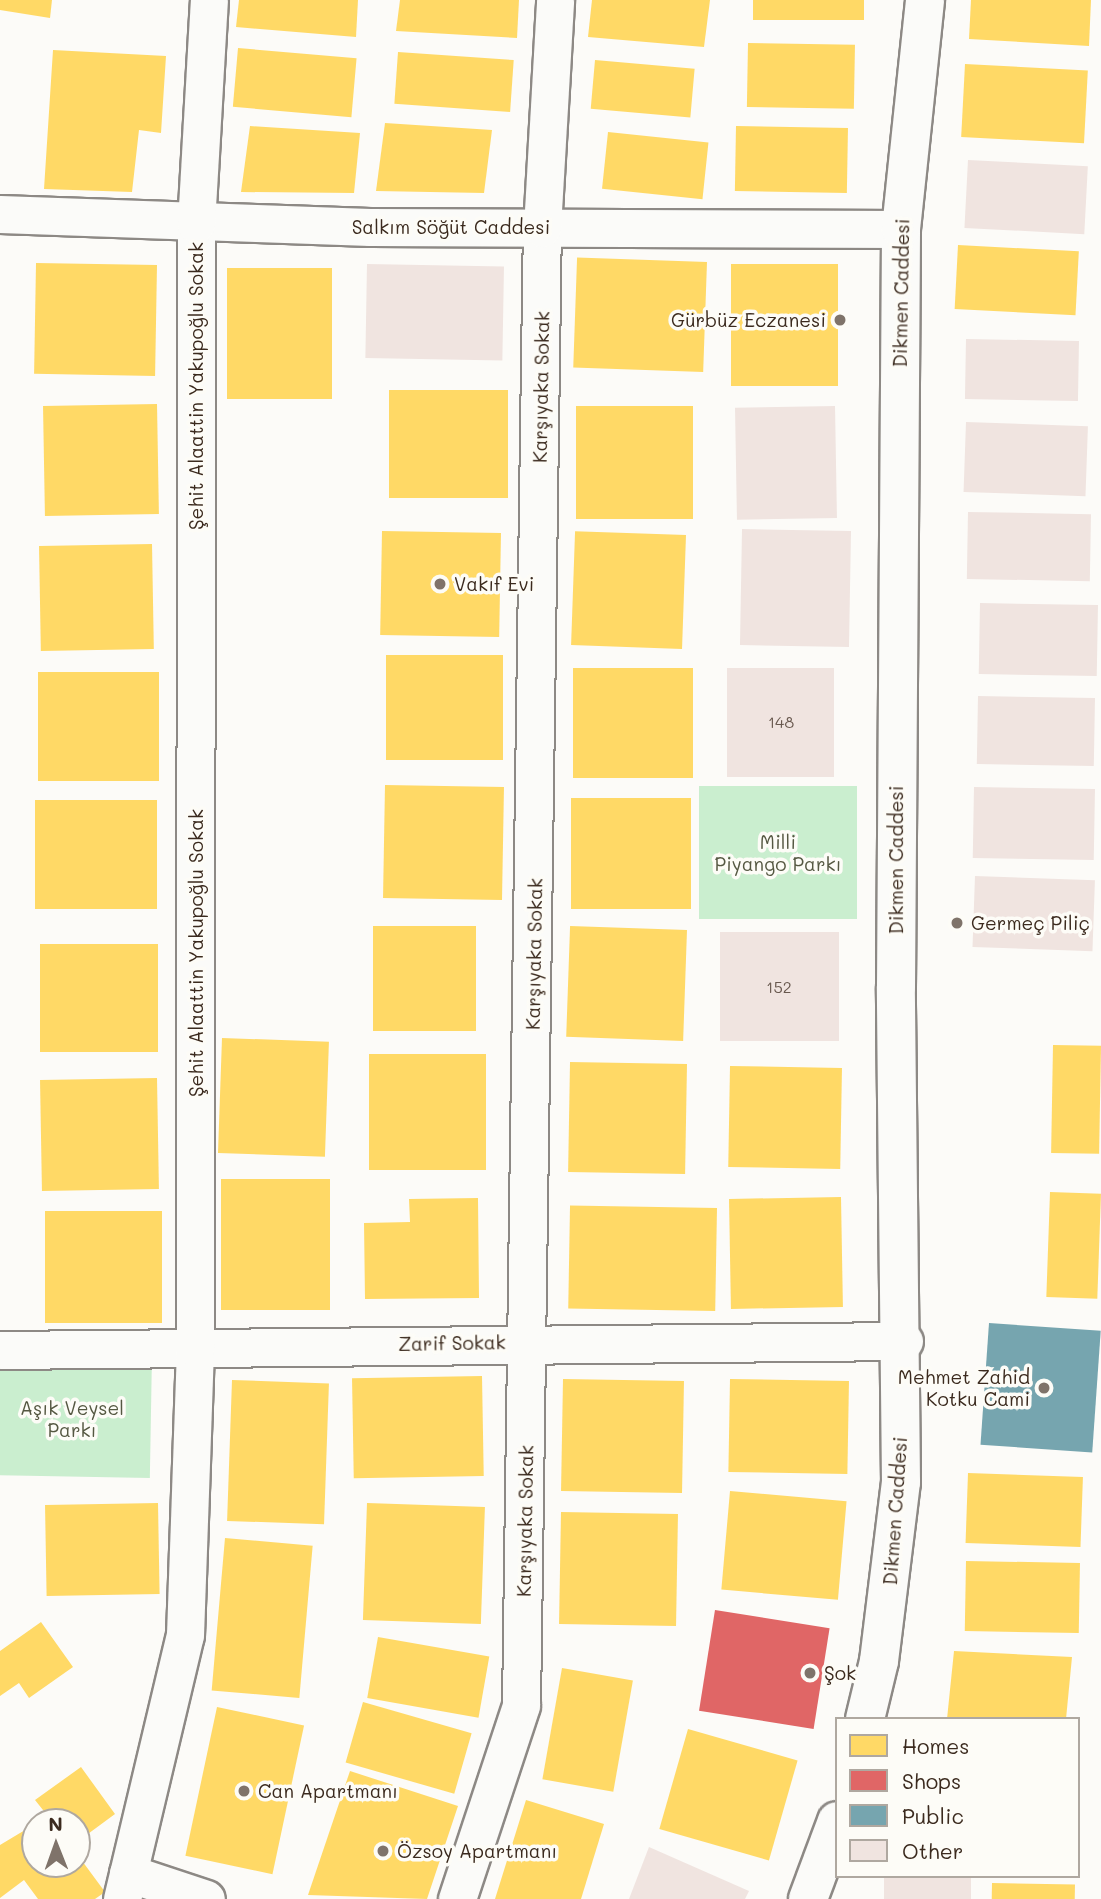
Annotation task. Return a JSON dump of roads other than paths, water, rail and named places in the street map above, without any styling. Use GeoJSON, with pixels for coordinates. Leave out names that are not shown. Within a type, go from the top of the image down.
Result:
{"type":"FeatureCollection","features":[{"type":"Feature","properties":{"kind":"main road","name":"Dikmen Caddesi"},"geometry":{"type":"LineString","coordinates":[[865,1717],[896,1540],[904,1341],[896,987],[901,229],[925,0]]}},
{"type":"Feature","properties":{"kind":"main road"},"geometry":{"type":"LineString","coordinates":[[808,1899],[835,1826]]}},
{"type":"Feature","properties":{"kind":"street","name":"Şehit Alaattin Yakupoğlu Sokak"},"geometry":{"type":"LineString","coordinates":[[125,1886],[185,1635],[195,1347],[197,223],[209,0]]}},
{"type":"Feature","properties":{"kind":"street","name":"Karşıyaka Sokak"},"geometry":{"type":"LineString","coordinates":[[457,1899],[521,1705],[529,1341],[542,228],[555,0]]}},
{"type":"Feature","properties":{"kind":"street","name":"Salkım Söğüt Caddesi"},"geometry":{"type":"LineString","coordinates":[[0,214],[197,223],[901,229]]}},
{"type":"Feature","properties":{"kind":"street","name":"Zarif Sokak"},"geometry":{"type":"LineString","coordinates":[[0,1350],[529,1341],[904,1341]]}},
{"type":"Feature","properties":{"kind":"street"},"geometry":{"type":"LineString","coordinates":[[125,1886],[206,1899]]}},
{"type":"Feature","properties":{"kind":"place","name":"Gürbüz Eczanesi"},"geometry":{"type":"Point","coordinates":[840,320]}},
{"type":"Feature","properties":{"kind":"place","name":"Vakıf Evi"},"geometry":{"type":"Point","coordinates":[440,584]}},
{"type":"Feature","properties":{"kind":"place","name":"Germeç Piliç"},"geometry":{"type":"Point","coordinates":[957,923]}},
{"type":"Feature","properties":{"kind":"place","name":"Mehmet Zahid Kotku Cami"},"geometry":{"type":"Point","coordinates":[1044,1388]}},
{"type":"Feature","properties":{"kind":"place","name":"Şok"},"geometry":{"type":"Point","coordinates":[810,1673]}},
{"type":"Feature","properties":{"kind":"place","name":"Can Apartmanı"},"geometry":{"type":"Point","coordinates":[244,1791]}},
{"type":"Feature","properties":{"kind":"place","name":"Özsoy Apartmanı"},"geometry":{"type":"Point","coordinates":[383,1851]}},
{"type":"Feature","properties":{"kind":"park label","name":"Milli Piyango Parkı"},"geometry":{"type":"Point","coordinates":[778,853]}},
{"type":"Feature","properties":{"kind":"park label","name":"Aşık Veysel Parkı"},"geometry":{"type":"Point","coordinates":[72,1419]}}]}
